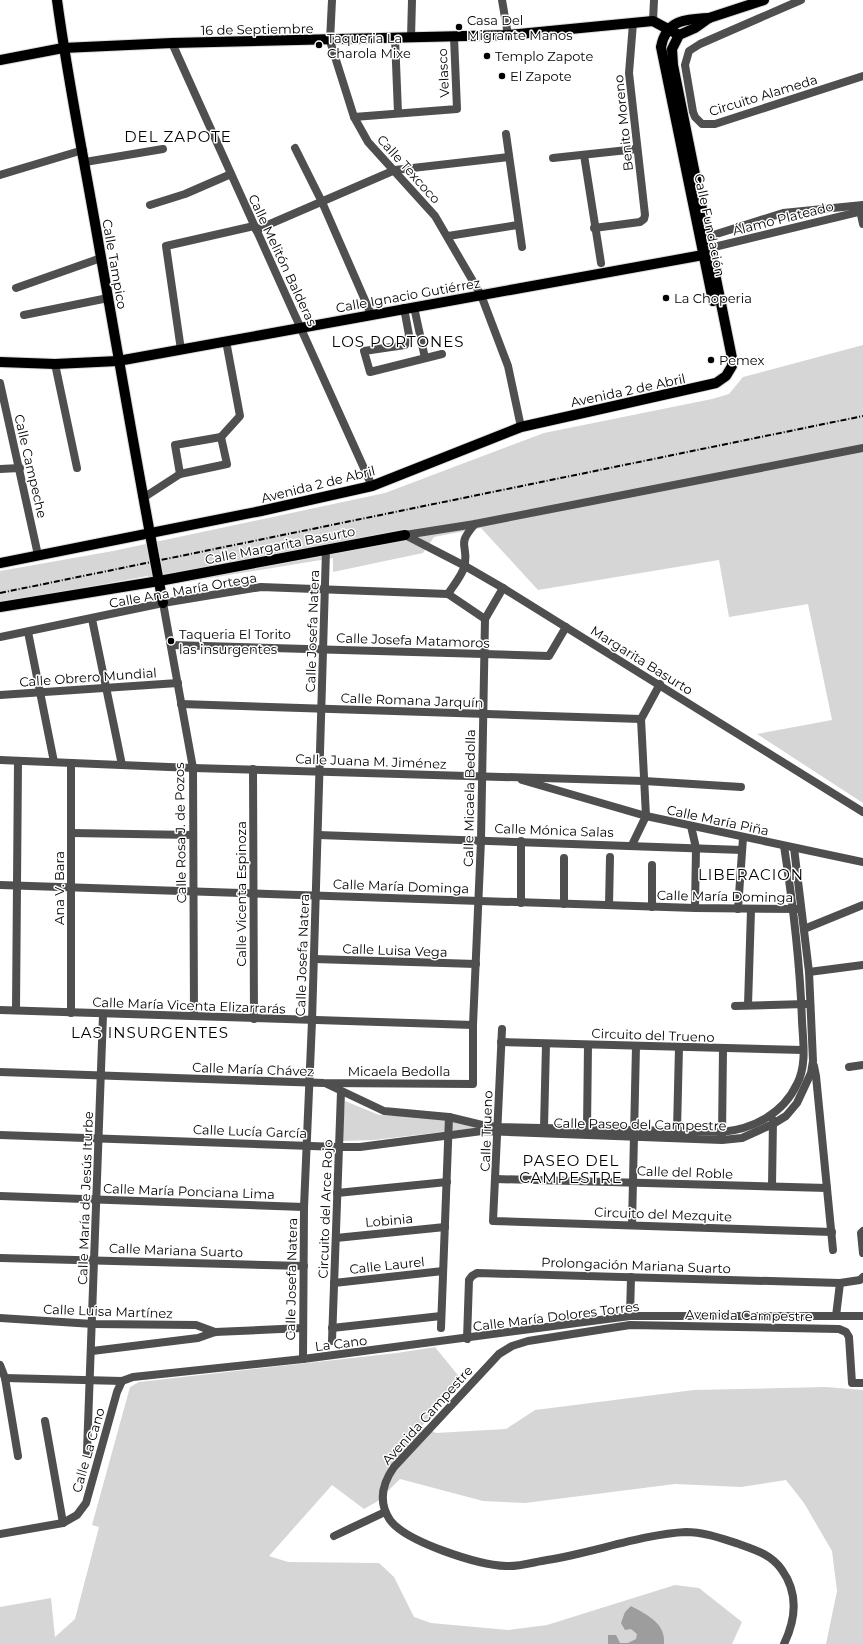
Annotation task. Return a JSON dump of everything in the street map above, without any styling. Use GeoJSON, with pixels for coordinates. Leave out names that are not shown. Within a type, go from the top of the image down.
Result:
{"type":"FeatureCollection","features":[{"type":"Feature","properties":{"kind":"main road","name":"Calle Tampico"},"geometry":{"type":"LineString","coordinates":[[57,0],[63,48],[83,150],[118,361],[149,532]]}},
{"type":"Feature","properties":{"kind":"main road"},"geometry":{"type":"LineString","coordinates":[[654,21],[679,35],[695,28],[710,18],[764,0]]}},
{"type":"Feature","properties":{"kind":"main road"},"geometry":{"type":"LineString","coordinates":[[668,28],[692,18],[710,18]]}},
{"type":"Feature","properties":{"kind":"main road","name":"16 de Septiembre"},"geometry":{"type":"LineString","coordinates":[[0,60],[63,48],[172,43],[508,35],[654,21]]}},
{"type":"Feature","properties":{"kind":"main road","name":"Calle Fundación"},"geometry":{"type":"LineString","coordinates":[[668,28],[663,36],[661,47],[690,194],[706,245],[718,291],[732,358],[732,366],[726,376]]}},
{"type":"Feature","properties":{"kind":"main road","name":"Calle Fundación"},"geometry":{"type":"LineString","coordinates":[[679,35],[672,49],[673,65],[706,245],[726,364],[726,376]]}},
{"type":"Feature","properties":{"kind":"main road","name":"Calle Ignacio Gutiérrez"},"geometry":{"type":"LineString","coordinates":[[0,362],[54,364],[118,361],[301,326],[481,295],[706,245]]}},
{"type":"Feature","properties":{"kind":"main road","name":"Avenida 2 de Abril"},"geometry":{"type":"LineString","coordinates":[[0,563],[149,532],[261,511],[372,486],[521,427],[716,383],[726,376]]}},
{"type":"Feature","properties":{"kind":"main road","name":"Calle Rosa J. de Pozos"},"geometry":{"type":"LineString","coordinates":[[149,532],[163,603]]}},
{"type":"Feature","properties":{"kind":"main road","name":"Calle Margarita Basurto"},"geometry":{"type":"LineString","coordinates":[[0,607],[159,581],[405,535]]}},
{"type":"Feature","properties":{"kind":"street","name":"Calle Texcoco"},"geometry":{"type":"LineString","coordinates":[[332,0],[330,40],[354,116],[368,142],[435,216],[481,295],[508,366],[521,427]]}},
{"type":"Feature","properties":{"kind":"street"},"geometry":{"type":"LineString","coordinates":[[412,0],[412,38]]}},
{"type":"Feature","properties":{"kind":"street"},"geometry":{"type":"LineString","coordinates":[[502,0],[508,35]]}},
{"type":"Feature","properties":{"kind":"street"},"geometry":{"type":"LineString","coordinates":[[654,0],[654,21]]}},
{"type":"Feature","properties":{"kind":"street","name":"Circuito Alameda"},"geometry":{"type":"LineString","coordinates":[[801,0],[700,44],[689,51],[685,65],[694,117],[702,124],[715,124],[863,76]]}},
{"type":"Feature","properties":{"kind":"street","name":"Benito Moreno"},"geometry":{"type":"LineString","coordinates":[[594,228],[640,222],[644,219],[645,215],[629,73],[633,23]]}},
{"type":"Feature","properties":{"kind":"street","name":"Velasco"},"geometry":{"type":"LineString","coordinates":[[398,113],[457,109],[454,37]]}},
{"type":"Feature","properties":{"kind":"street"},"geometry":{"type":"LineString","coordinates":[[354,116],[398,113],[395,38]]}},
{"type":"Feature","properties":{"kind":"street","name":"Calle Melitón Balderas"},"geometry":{"type":"LineString","coordinates":[[172,43],[372,486]]}},
{"type":"Feature","properties":{"kind":"street"},"geometry":{"type":"LineString","coordinates":[[506,134],[522,246]]}},
{"type":"Feature","properties":{"kind":"street"},"geometry":{"type":"LineString","coordinates":[[296,148],[372,314]]}},
{"type":"Feature","properties":{"kind":"street"},"geometry":{"type":"LineString","coordinates":[[85,162],[162,149]]}},
{"type":"Feature","properties":{"kind":"street"},"geometry":{"type":"LineString","coordinates":[[553,158],[637,149]]}},
{"type":"Feature","properties":{"kind":"street"},"geometry":{"type":"LineString","coordinates":[[0,176],[83,150]]}},
{"type":"Feature","properties":{"kind":"street"},"geometry":{"type":"LineString","coordinates":[[584,155],[594,228],[601,263]]}},
{"type":"Feature","properties":{"kind":"street"},"geometry":{"type":"LineString","coordinates":[[181,350],[166,246],[255,228],[322,202],[394,170],[509,157]]}},
{"type":"Feature","properties":{"kind":"street"},"geometry":{"type":"LineString","coordinates":[[150,205],[185,194],[231,174]]}},
{"type":"Feature","properties":{"kind":"street"},"geometry":{"type":"LineString","coordinates":[[690,194],[695,199],[706,245]]}},
{"type":"Feature","properties":{"kind":"street"},"geometry":{"type":"LineString","coordinates":[[861,208],[863,224]]}},
{"type":"Feature","properties":{"kind":"street","name":"Álamo Plateado"},"geometry":{"type":"LineString","coordinates":[[706,245],[861,208]]}},
{"type":"Feature","properties":{"kind":"street","name":"Álamo Plateado"},"geometry":{"type":"LineString","coordinates":[[706,245],[782,213],[861,208]]}},
{"type":"Feature","properties":{"kind":"street"},"geometry":{"type":"LineString","coordinates":[[448,236],[518,224]]}},
{"type":"Feature","properties":{"kind":"street"},"geometry":{"type":"LineString","coordinates":[[16,288],[101,258]]}},
{"type":"Feature","properties":{"kind":"street"},"geometry":{"type":"LineString","coordinates":[[24,315],[108,298]]}},
{"type":"Feature","properties":{"kind":"street"},"geometry":{"type":"LineString","coordinates":[[409,308],[425,358]]}},
{"type":"Feature","properties":{"kind":"street"},"geometry":{"type":"LineString","coordinates":[[409,308],[409,336],[405,345],[364,351],[370,372],[442,354]]}},
{"type":"Feature","properties":{"kind":"street"},"geometry":{"type":"LineString","coordinates":[[180,474],[175,445],[221,437],[240,416],[226,341]]}},
{"type":"Feature","properties":{"kind":"street"},"geometry":{"type":"LineString","coordinates":[[54,364],[77,468]]}},
{"type":"Feature","properties":{"kind":"street","name":"Calle Campeche"},"geometry":{"type":"LineString","coordinates":[[0,383],[38,555]]}},
{"type":"Feature","properties":{"kind":"street"},"geometry":{"type":"LineString","coordinates":[[143,498],[180,474],[227,464],[221,437]]}},
{"type":"Feature","properties":{"kind":"street"},"geometry":{"type":"LineString","coordinates":[[405,535],[474,524],[863,448]]}},
{"type":"Feature","properties":{"kind":"street"},"geometry":{"type":"LineString","coordinates":[[0,469],[20,468]]}},
{"type":"Feature","properties":{"kind":"street"},"geometry":{"type":"LineString","coordinates":[[474,524],[466,534],[463,544],[465,566],[448,594],[486,619]]}},
{"type":"Feature","properties":{"kind":"street","name":"Margarita Basurto"},"geometry":{"type":"LineString","coordinates":[[405,535],[465,566],[503,588],[660,684],[863,812]]}},
{"type":"Feature","properties":{"kind":"street","name":"Calle Josefa Natera"},"geometry":{"type":"LineString","coordinates":[[303,1359],[304,1207],[310,1082],[326,550]]}},
{"type":"Feature","properties":{"kind":"street","name":"Calle Ana María Ortega"},"geometry":{"type":"LineString","coordinates":[[0,637],[163,603],[261,587],[448,594]]}},
{"type":"Feature","properties":{"kind":"street","name":"Calle Micaela Bedolla"},"geometry":{"type":"LineString","coordinates":[[473,1084],[473,1025],[481,840],[486,619],[503,588]]}},
{"type":"Feature","properties":{"kind":"street","name":"Calle Rosa J. de Pozos"},"geometry":{"type":"LineString","coordinates":[[163,603],[193,768],[195,891],[194,1016]]}},
{"type":"Feature","properties":{"kind":"street"},"geometry":{"type":"LineString","coordinates":[[92,619],[122,765]]}},
{"type":"Feature","properties":{"kind":"street","name":"Calle Josefa Matamoros"},"geometry":{"type":"LineString","coordinates":[[171,645],[548,656],[566,627]]}},
{"type":"Feature","properties":{"kind":"street"},"geometry":{"type":"LineString","coordinates":[[28,632],[54,762]]}},
{"type":"Feature","properties":{"kind":"street","name":"Calle Obrero Mundial"},"geometry":{"type":"LineString","coordinates":[[0,695],[178,683]]}},
{"type":"Feature","properties":{"kind":"street"},"geometry":{"type":"LineString","coordinates":[[632,845],[646,816],[641,719],[660,684]]}},
{"type":"Feature","properties":{"kind":"street","name":"Calle Romana Jarquín"},"geometry":{"type":"LineString","coordinates":[[182,704],[641,719]]}},
{"type":"Feature","properties":{"kind":"street","name":"Calle Juana M. Jiménez"},"geometry":{"type":"LineString","coordinates":[[0,760],[193,768],[644,781],[741,787]]}},
{"type":"Feature","properties":{"kind":"street"},"geometry":{"type":"LineString","coordinates":[[16,1010],[18,761]]}},
{"type":"Feature","properties":{"kind":"street","name":"Ana V. Bara"},"geometry":{"type":"LineString","coordinates":[[71,762],[71,1013]]}},
{"type":"Feature","properties":{"kind":"street","name":"Calle Vicenta Espinoza"},"geometry":{"type":"LineString","coordinates":[[253,769],[254,1018]]}},
{"type":"Feature","properties":{"kind":"street","name":"Calle María Piña"},"geometry":{"type":"LineString","coordinates":[[511,777],[646,816],[743,838],[863,862]]}},
{"type":"Feature","properties":{"kind":"street"},"geometry":{"type":"LineString","coordinates":[[691,826],[696,848],[695,908]]}},
{"type":"Feature","properties":{"kind":"street"},"geometry":{"type":"LineString","coordinates":[[71,833],[193,835]]}},
{"type":"Feature","properties":{"kind":"street","name":"Calle Mónica Salas"},"geometry":{"type":"LineString","coordinates":[[318,835],[742,850]]}},
{"type":"Feature","properties":{"kind":"street"},"geometry":{"type":"LineString","coordinates":[[738,909],[743,838]]}},
{"type":"Feature","properties":{"kind":"street"},"geometry":{"type":"LineString","coordinates":[[521,841],[521,903]]}},
{"type":"Feature","properties":{"kind":"street"},"geometry":{"type":"LineString","coordinates":[[784,846],[798,910],[804,929],[811,1004],[812,1061],[816,1076],[833,1250]]}},
{"type":"Feature","properties":{"kind":"street"},"geometry":{"type":"LineString","coordinates":[[794,848],[798,910],[803,1050]]}},
{"type":"Feature","properties":{"kind":"street"},"geometry":{"type":"LineString","coordinates":[[564,858],[564,904]]}},
{"type":"Feature","properties":{"kind":"street"},"geometry":{"type":"LineString","coordinates":[[608,905],[610,858]]}},
{"type":"Feature","properties":{"kind":"street"},"geometry":{"type":"LineString","coordinates":[[652,865],[652,907]]}},
{"type":"Feature","properties":{"kind":"street","name":"Calle María Dominga"},"geometry":{"type":"LineString","coordinates":[[0,885],[521,903],[798,910]]}},
{"type":"Feature","properties":{"kind":"street"},"geometry":{"type":"LineString","coordinates":[[804,929],[863,905]]}},
{"type":"Feature","properties":{"kind":"street"},"geometry":{"type":"LineString","coordinates":[[748,1005],[751,910]]}},
{"type":"Feature","properties":{"kind":"street","name":"Calle Luisa Vega"},"geometry":{"type":"LineString","coordinates":[[314,959],[476,964]]}},
{"type":"Feature","properties":{"kind":"street"},"geometry":{"type":"LineString","coordinates":[[808,972],[863,965]]}},
{"type":"Feature","properties":{"kind":"street"},"geometry":{"type":"LineString","coordinates":[[735,1006],[811,1004]]}},
{"type":"Feature","properties":{"kind":"street","name":"Calle María Vicenta Elizarrarás"},"geometry":{"type":"LineString","coordinates":[[0,1010],[103,1015],[194,1016],[473,1025]]}},
{"type":"Feature","properties":{"kind":"street","name":"Calle María de Jesús Iturbe"},"geometry":{"type":"LineString","coordinates":[[87,1452],[93,1324],[103,1015]]}},
{"type":"Feature","properties":{"kind":"street","name":"Calle Trueno"},"geometry":{"type":"LineString","coordinates":[[493,1221],[502,1029]]}},
{"type":"Feature","properties":{"kind":"street","name":"Circuito del Trueno"},"geometry":{"type":"LineString","coordinates":[[501,1042],[803,1050]]}},
{"type":"Feature","properties":{"kind":"street"},"geometry":{"type":"LineString","coordinates":[[544,1128],[546,1044]]}},
{"type":"Feature","properties":{"kind":"street"},"geometry":{"type":"LineString","coordinates":[[587,1129],[588,1045]]}},
{"type":"Feature","properties":{"kind":"street"},"geometry":{"type":"LineString","coordinates":[[632,1225],[636,1046]]}},
{"type":"Feature","properties":{"kind":"street"},"geometry":{"type":"LineString","coordinates":[[677,1130],[679,1047]]}},
{"type":"Feature","properties":{"kind":"street"},"geometry":{"type":"LineString","coordinates":[[722,1136],[723,1049]]}},
{"type":"Feature","properties":{"kind":"street","name":"Calle Paseo del Campestre"},"geometry":{"type":"LineString","coordinates":[[498,1129],[722,1136],[758,1123],[773,1113],[789,1097],[797,1084],[802,1070],[803,1050]]}},
{"type":"Feature","properties":{"kind":"street","name":"Calle Paseo del Campestre"},"geometry":{"type":"LineString","coordinates":[[498,1129],[587,1129],[634,1134],[677,1130],[742,1138],[773,1124],[786,1116],[797,1103],[808,1083],[812,1061]]}},
{"type":"Feature","properties":{"kind":"street"},"geometry":{"type":"LineString","coordinates":[[849,1067],[863,1065]]}},
{"type":"Feature","properties":{"kind":"street","name":"Calle María Chávez"},"geometry":{"type":"LineString","coordinates":[[0,1072],[324,1083],[384,1111],[449,1117],[498,1129]]}},
{"type":"Feature","properties":{"kind":"street","name":"Micaela Bedolla"},"geometry":{"type":"LineString","coordinates":[[324,1083],[473,1084]]}},
{"type":"Feature","properties":{"kind":"street","name":"Circuito del Arce Rojo"},"geometry":{"type":"LineString","coordinates":[[332,1341],[341,1092]]}},
{"type":"Feature","properties":{"kind":"street"},"geometry":{"type":"LineString","coordinates":[[772,1186],[773,1113]]}},
{"type":"Feature","properties":{"kind":"street"},"geometry":{"type":"LineString","coordinates":[[441,1328],[449,1117]]}},
{"type":"Feature","properties":{"kind":"street","name":"Calle Lucía García"},"geometry":{"type":"LineString","coordinates":[[0,1135],[360,1147],[498,1129]]}},
{"type":"Feature","properties":{"kind":"street","name":"Calle del Roble"},"geometry":{"type":"LineString","coordinates":[[496,1178],[827,1188]]}},
{"type":"Feature","properties":{"kind":"street"},"geometry":{"type":"LineString","coordinates":[[337,1193],[447,1182]]}},
{"type":"Feature","properties":{"kind":"street","name":"Calle María Ponciana Lima"},"geometry":{"type":"LineString","coordinates":[[0,1196],[304,1207]]}},
{"type":"Feature","properties":{"kind":"street","name":"Circuito del Mezquite"},"geometry":{"type":"LineString","coordinates":[[493,1221],[832,1232]]}},
{"type":"Feature","properties":{"kind":"street","name":"Lobinia"},"geometry":{"type":"LineString","coordinates":[[336,1238],[445,1227]]}},
{"type":"Feature","properties":{"kind":"street"},"geometry":{"type":"LineString","coordinates":[[863,1231],[861,1233],[863,1253]]}},
{"type":"Feature","properties":{"kind":"street","name":"Calle Mariana Suarto"},"geometry":{"type":"LineString","coordinates":[[0,1258],[304,1266]]}},
{"type":"Feature","properties":{"kind":"street","name":"Calle Laurel"},"geometry":{"type":"LineString","coordinates":[[334,1283],[443,1271]]}},
{"type":"Feature","properties":{"kind":"street","name":"Prolongación Mariana Suarto"},"geometry":{"type":"LineString","coordinates":[[467,1339],[469,1280],[477,1273],[840,1283],[860,1280],[863,1277]]}},
{"type":"Feature","properties":{"kind":"street"},"geometry":{"type":"LineString","coordinates":[[630,1316],[631,1277]]}},
{"type":"Feature","properties":{"kind":"street"},"geometry":{"type":"LineString","coordinates":[[836,1316],[840,1283]]}},
{"type":"Feature","properties":{"kind":"street"},"geometry":{"type":"LineString","coordinates":[[332,1328],[441,1316]]}},
{"type":"Feature","properties":{"kind":"street","name":"Calle María Dolores Torres"},"geometry":{"type":"LineString","coordinates":[[467,1339],[630,1316],[863,1316]]}},
{"type":"Feature","properties":{"kind":"street","name":"Calle Luisa Martínez"},"geometry":{"type":"LineString","coordinates":[[0,1318],[93,1324],[196,1325],[214,1332]]}},
{"type":"Feature","properties":{"kind":"street","name":"Avenida Campestre"},"geometry":{"type":"LineString","coordinates":[[385,1512],[382,1502],[383,1490],[386,1478],[394,1467],[499,1354],[512,1346],[528,1341],[630,1325],[839,1329],[846,1332],[849,1337],[852,1382],[863,1382]]}},
{"type":"Feature","properties":{"kind":"street","name":"Calle Luisa Martínez"},"geometry":{"type":"LineString","coordinates":[[92,1351],[198,1338],[214,1332],[303,1328]]}},
{"type":"Feature","properties":{"kind":"street","name":"La Cano"},"geometry":{"type":"LineString","coordinates":[[122,1382],[133,1377],[303,1359],[467,1339]]}},
{"type":"Feature","properties":{"kind":"street"},"geometry":{"type":"LineString","coordinates":[[0,1365],[5,1378],[18,1456]]}},
{"type":"Feature","properties":{"kind":"street"},"geometry":{"type":"LineString","coordinates":[[5,1378],[122,1382]]}},
{"type":"Feature","properties":{"kind":"street","name":"Calle La Cano"},"geometry":{"type":"LineString","coordinates":[[0,1534],[63,1523],[77,1515],[86,1503],[117,1392],[122,1382]]}},
{"type":"Feature","properties":{"kind":"street"},"geometry":{"type":"LineString","coordinates":[[46,1421],[63,1523]]}},
{"type":"Feature","properties":{"kind":"street"},"geometry":{"type":"LineString","coordinates":[[334,1536],[385,1512],[394,1525],[404,1532],[437,1548],[475,1562],[506,1566],[580,1555],[650,1537],[687,1532],[715,1536],[764,1553],[778,1564],[788,1579],[794,1596],[794,1614],[784,1644]]}},
{"type":"Feature","properties":{"kind":"shaded area"},"geometry":{"type":"Polygon","coordinates":[[[863,345],[863,803],[757,734],[832,720],[808,604],[729,617],[719,560],[538,590],[481,528],[434,537],[423,553],[333,572],[333,558],[168,585],[147,576],[0,604],[0,571],[113,551],[385,493],[544,433],[712,399],[729,394],[743,377],[863,345]]]}},
{"type":"Feature","properties":{"kind":"shaded area"},"geometry":{"type":"Polygon","coordinates":[[[345,1101],[379,1115],[441,1118],[477,1128],[374,1140],[342,1141],[345,1101]]]}},
{"type":"Feature","properties":{"kind":"shaded area"},"geometry":{"type":"Polygon","coordinates":[[[435,1347],[461,1379],[422,1426],[436,1433],[506,1429],[535,1410],[694,1390],[826,1387],[863,1390],[863,1644],[826,1644],[837,1591],[832,1551],[804,1503],[786,1480],[741,1487],[675,1484],[525,1503],[483,1501],[400,1479],[378,1501],[364,1509],[332,1485],[269,1556],[288,1562],[379,1563],[394,1577],[414,1617],[431,1623],[508,1630],[547,1625],[675,1585],[699,1588],[742,1622],[732,1644],[0,1644],[0,1607],[51,1598],[55,1637],[75,1619],[99,1527],[92,1525],[130,1387],[139,1382],[397,1353],[435,1347]]]}},
{"type":"Feature","properties":{"kind":"shaded area"},"geometry":{"type":"Polygon","coordinates":[[[631,1606],[649,1616],[659,1625],[664,1637],[664,1644],[608,1644],[608,1635],[616,1635],[620,1643],[628,1643],[636,1639],[637,1634],[631,1629],[625,1630],[621,1623],[625,1612],[631,1606]]]}},
{"type":"Feature","properties":{"kind":"railway"},"geometry":{"type":"LineString","coordinates":[[0,593],[863,416]]}},
{"type":"Feature","properties":{"kind":"place","name":"Casa Del Migrante Manos"},"geometry":{"type":"Point","coordinates":[459,27]}},
{"type":"Feature","properties":{"kind":"place","name":"Taqueria La Charola Mixe"},"geometry":{"type":"Point","coordinates":[319,45]}},
{"type":"Feature","properties":{"kind":"place","name":"Templo Zapote"},"geometry":{"type":"Point","coordinates":[487,56]}},
{"type":"Feature","properties":{"kind":"place","name":"El Zapote"},"geometry":{"type":"Point","coordinates":[502,76]}},
{"type":"Feature","properties":{"kind":"place","name":"La Choperia"},"geometry":{"type":"Point","coordinates":[666,298]}},
{"type":"Feature","properties":{"kind":"place","name":"Pemex"},"geometry":{"type":"Point","coordinates":[711,360]}},
{"type":"Feature","properties":{"kind":"place","name":"Taqueria El Torito las insurgentes"},"geometry":{"type":"Point","coordinates":[171,641]}},
{"type":"Feature","properties":{"kind":"district","name":"DEL ZAPOTE"},"geometry":{"type":"Point","coordinates":[178,136]}},
{"type":"Feature","properties":{"kind":"district","name":"LOS PORTONES"},"geometry":{"type":"Point","coordinates":[398,341]}},
{"type":"Feature","properties":{"kind":"district","name":"LIBERACION"},"geometry":{"type":"Point","coordinates":[751,874]}},
{"type":"Feature","properties":{"kind":"district","name":"LAS INSURGENTES"},"geometry":{"type":"Point","coordinates":[150,1032]}},
{"type":"Feature","properties":{"kind":"district","name":"PASEO DEL CAMPESTRE"},"geometry":{"type":"Point","coordinates":[571,1168]}}]}
